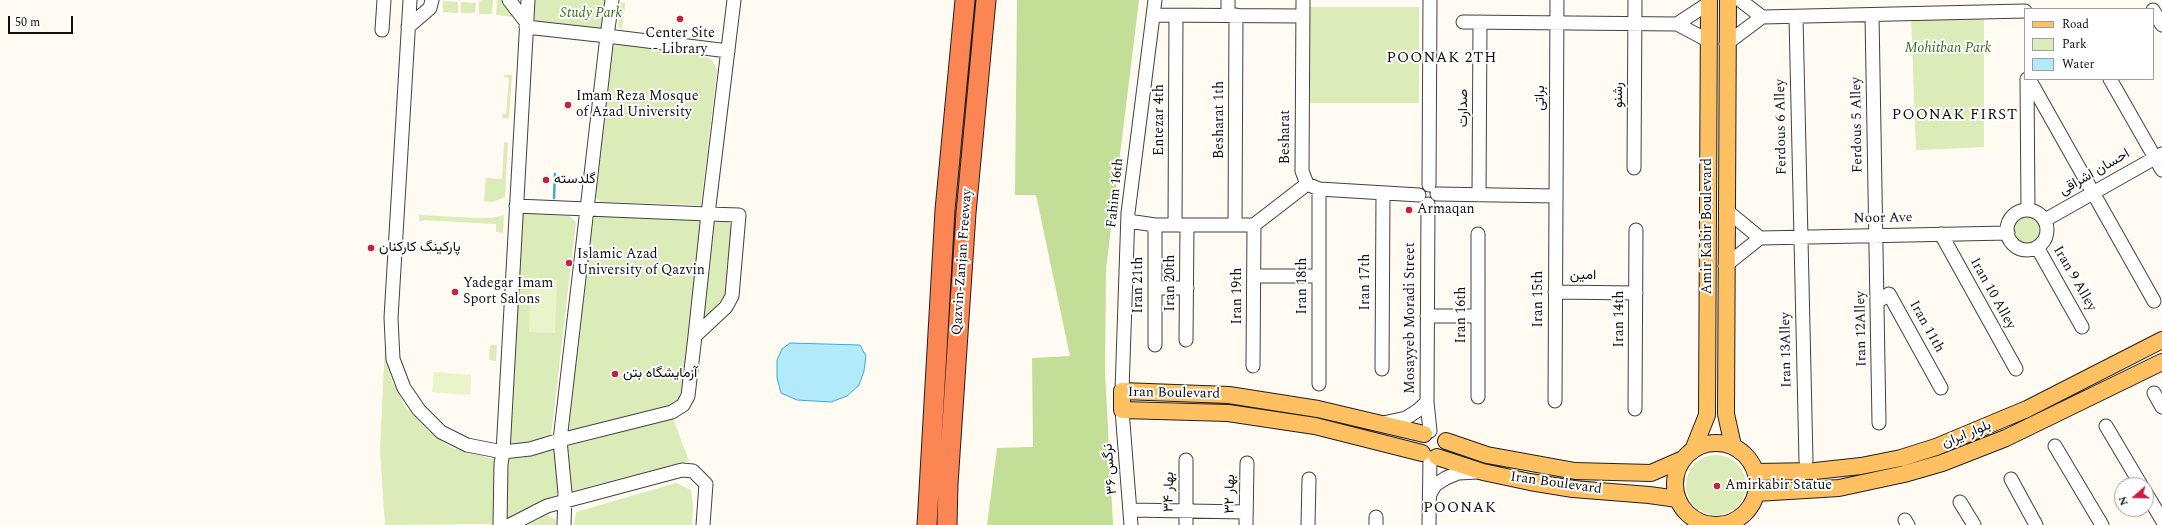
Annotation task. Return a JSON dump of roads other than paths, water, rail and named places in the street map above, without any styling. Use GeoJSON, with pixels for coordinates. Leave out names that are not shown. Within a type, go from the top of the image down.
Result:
{"type":"FeatureCollection","features":[{"type":"Feature","properties":{"kind":"highway","name":"Qazvin-Zanjan Freeway"},"geometry":{"type":"LineString","coordinates":[[927,525],[945,210],[965,0]]}},
{"type":"Feature","properties":{"kind":"highway","name":"Qazvin-Zanjan Freeway"},"geometry":{"type":"LineString","coordinates":[[947,525],[948,484],[966,213],[987,2]]}},
{"type":"Feature","properties":{"kind":"main road","name":"Amir Kabir Boulevard"},"geometry":{"type":"LineString","coordinates":[[1728,0],[1726,44],[1726,414],[1734,446]]}},
{"type":"Feature","properties":{"kind":"main road","name":"Amir Kabir Boulevard"},"geometry":{"type":"LineString","coordinates":[[1688,454],[1707,415],[1709,1]]}},
{"type":"Feature","properties":{"kind":"main road","name":"بلوار ایران"},"geometry":{"type":"LineString","coordinates":[[1756,472],[1815,472],[1861,466],[1901,458],[1936,447],[2027,409],[2162,340]]}},
{"type":"Feature","properties":{"kind":"main road","name":"بلوار ایران"},"geometry":{"type":"LineString","coordinates":[[1756,493],[1839,488],[1904,474],[1942,462],[2006,438],[2162,362]]}},
{"type":"Feature","properties":{"kind":"main road","name":"Iran Boulevard"},"geometry":{"type":"LineString","coordinates":[[1427,432],[1379,424],[1318,409],[1229,395],[1122,391],[1122,410],[1228,413],[1315,426],[1430,456],[1483,472],[1573,489],[1649,494],[1678,499]]}},
{"type":"Feature","properties":{"kind":"main road"},"geometry":{"type":"LineString","coordinates":[[1427,432],[1438,432],[1446,441],[1444,451],[1430,456],[1419,443],[1427,432]]}},
{"type":"Feature","properties":{"kind":"main road","name":"Iran Boulevard"},"geometry":{"type":"LineString","coordinates":[[1446,441],[1487,455],[1575,471],[1651,473],[1688,454]]}},
{"type":"Feature","properties":{"kind":"main road"},"geometry":{"type":"LineString","coordinates":[[1720,442],[1734,446],[1747,457],[1756,472],[1756,493],[1749,509],[1735,523],[1716,524],[1697,522],[1685,511],[1678,499],[1676,478],[1688,454],[1706,444],[1720,442]]}},
{"type":"Feature","properties":{"kind":"street"},"geometry":{"type":"LineString","coordinates":[[382,30],[384,0]]}},
{"type":"Feature","properties":{"kind":"street"},"geometry":{"type":"LineString","coordinates":[[410,0],[392,310],[391,335],[393,359],[404,388],[419,410],[441,432],[467,445],[503,452],[530,449],[672,412],[682,405],[688,396],[734,0]]}},
{"type":"Feature","properties":{"kind":"street"},"geometry":{"type":"LineString","coordinates":[[408,27],[430,8],[432,0]]}},
{"type":"Feature","properties":{"kind":"street"},"geometry":{"type":"LineString","coordinates":[[509,0],[526,24],[728,51]]}},
{"type":"Feature","properties":{"kind":"street"},"geometry":{"type":"LineString","coordinates":[[500,525],[501,464],[503,452],[528,0]]}},
{"type":"Feature","properties":{"kind":"street"},"geometry":{"type":"LineString","coordinates":[[564,525],[565,501],[560,440],[612,0]]}},
{"type":"Feature","properties":{"kind":"street","name":"Fahim 16th"},"geometry":{"type":"LineString","coordinates":[[1122,391],[1128,221],[1155,0]]}},
{"type":"Feature","properties":{"kind":"street","name":"Besharat 1th"},"geometry":{"type":"LineString","coordinates":[[1228,0],[1232,15],[1235,225]]}},
{"type":"Feature","properties":{"kind":"street","name":"Besharat"},"geometry":{"type":"LineString","coordinates":[[1302,0],[1302,171],[1307,184]]}},
{"type":"Feature","properties":{"kind":"street"},"geometry":{"type":"LineString","coordinates":[[1128,221],[1155,225],[1254,226],[1307,184],[1319,189],[1382,194],[1435,201],[1433,190],[1430,0]]}},
{"type":"Feature","properties":{"kind":"street","name":"براتی"},"geometry":{"type":"LineString","coordinates":[[1556,196],[1558,0]]}},
{"type":"Feature","properties":{"kind":"street","name":"رشنو"},"geometry":{"type":"LineString","coordinates":[[1634,168],[1635,0]]}},
{"type":"Feature","properties":{"kind":"street"},"geometry":{"type":"LineString","coordinates":[[1740,0],[1762,17]]}},
{"type":"Feature","properties":{"kind":"street"},"geometry":{"type":"LineString","coordinates":[[1677,24],[1709,1]]}},
{"type":"Feature","properties":{"kind":"street"},"geometry":{"type":"LineString","coordinates":[[1726,44],[1762,17],[2024,11]]}},
{"type":"Feature","properties":{"kind":"street"},"geometry":{"type":"LineString","coordinates":[[2154,12],[2162,25]]}},
{"type":"Feature","properties":{"kind":"street"},"geometry":{"type":"LineString","coordinates":[[1153,15],[1302,16]]}},
{"type":"Feature","properties":{"kind":"street","name":"Ferdous 5 Alley"},"geometry":{"type":"LineString","coordinates":[[1872,15],[1876,236]]}},
{"type":"Feature","properties":{"kind":"street","name":"Entezar 4th"},"geometry":{"type":"LineString","coordinates":[[1176,16],[1181,225]]}},
{"type":"Feature","properties":{"kind":"street","name":"Ferdous 6 Alley"},"geometry":{"type":"LineString","coordinates":[[1796,16],[1800,237]]}},
{"type":"Feature","properties":{"kind":"street"},"geometry":{"type":"LineString","coordinates":[[1463,22],[1677,24],[1709,41]]}},
{"type":"Feature","properties":{"kind":"street","name":"صدارت"},"geometry":{"type":"LineString","coordinates":[[1479,194],[1480,22]]}},
{"type":"Feature","properties":{"kind":"street"},"geometry":{"type":"LineString","coordinates":[[2028,80],[2028,210]]}},
{"type":"Feature","properties":{"kind":"street"},"geometry":{"type":"LineString","coordinates":[[2029,80],[2154,301]]}},
{"type":"Feature","properties":{"kind":"street"},"geometry":{"type":"LineString","coordinates":[[2111,80],[2158,156],[2162,170]]}},
{"type":"Feature","properties":{"kind":"street","name":"احسان اشراقی"},"geometry":{"type":"LineString","coordinates":[[2044,220],[2158,156]]}},
{"type":"Feature","properties":{"kind":"street","name":"Iran 18th"},"geometry":{"type":"LineString","coordinates":[[1319,189],[1319,384]]}},
{"type":"Feature","properties":{"kind":"street"},"geometry":{"type":"LineString","coordinates":[[1433,190],[1479,194],[1556,196]]}},
{"type":"Feature","properties":{"kind":"street","name":"Iran 17th"},"geometry":{"type":"LineString","coordinates":[[1382,194],[1382,369]]}},
{"type":"Feature","properties":{"kind":"street","name":"Iran 15th"},"geometry":{"type":"LineString","coordinates":[[1555,401],[1556,196]]}},
{"type":"Feature","properties":{"kind":"street","name":"Mosayyeb Moradi Street"},"geometry":{"type":"LineString","coordinates":[[1423,200],[1427,316],[1427,432]]}},
{"type":"Feature","properties":{"kind":"street"},"geometry":{"type":"LineString","coordinates":[[516,206],[739,215],[732,296],[726,307],[694,336]]}},
{"type":"Feature","properties":{"kind":"street"},"geometry":{"type":"LineString","coordinates":[[1725,266],[1760,238],[1726,210]]}},
{"type":"Feature","properties":{"kind":"street"},"geometry":{"type":"LineString","coordinates":[[2028,210],[2040,215],[2044,220],[2047,232],[2042,244],[2031,250],[2018,248],[2013,244],[2008,233],[2010,220],[2015,214],[2028,210]]}},
{"type":"Feature","properties":{"kind":"street","name":"Iran 21th"},"geometry":{"type":"LineString","coordinates":[[1155,225],[1155,345]]}},
{"type":"Feature","properties":{"kind":"street","name":"Iran 20th"},"geometry":{"type":"LineString","coordinates":[[1181,225],[1187,288],[1186,340]]}},
{"type":"Feature","properties":{"kind":"street","name":"Iran 19th"},"geometry":{"type":"LineString","coordinates":[[1254,226],[1254,366]]}},
{"type":"Feature","properties":{"kind":"street","name":"Iran 14th"},"geometry":{"type":"LineString","coordinates":[[1635,409],[1636,230]]}},
{"type":"Feature","properties":{"kind":"street","name":"Noor Ave"},"geometry":{"type":"LineString","coordinates":[[1760,238],[2008,233]]}},
{"type":"Feature","properties":{"kind":"street","name":"Iran 16th"},"geometry":{"type":"LineString","coordinates":[[1478,234],[1478,397]]}},
{"type":"Feature","properties":{"kind":"street","name":"Iran 10 Alley"},"geometry":{"type":"LineString","coordinates":[[1941,234],[2016,369]]}},
{"type":"Feature","properties":{"kind":"street","name":"Iran 12Alley"},"geometry":{"type":"LineString","coordinates":[[1876,236],[1879,423]]}},
{"type":"Feature","properties":{"kind":"street","name":"Iran 13Alley"},"geometry":{"type":"LineString","coordinates":[[1800,237],[1806,461]]}},
{"type":"Feature","properties":{"kind":"street","name":"Iran 9 Alley"},"geometry":{"type":"LineString","coordinates":[[2037,247],[2082,327]]}},
{"type":"Feature","properties":{"kind":"street"},"geometry":{"type":"LineString","coordinates":[[1254,276],[1319,276]]}},
{"type":"Feature","properties":{"kind":"street"},"geometry":{"type":"LineString","coordinates":[[1155,288],[1187,288]]}},
{"type":"Feature","properties":{"kind":"street","name":"امین"},"geometry":{"type":"LineString","coordinates":[[1555,292],[1636,292]]}},
{"type":"Feature","properties":{"kind":"street","name":"Iran 11th"},"geometry":{"type":"LineString","coordinates":[[1877,302],[1889,294],[1941,388]]}},
{"type":"Feature","properties":{"kind":"street"},"geometry":{"type":"LineString","coordinates":[[1427,316],[1478,316]]}},
{"type":"Feature","properties":{"kind":"street"},"geometry":{"type":"LineString","coordinates":[[2154,393],[2162,407]]}},
{"type":"Feature","properties":{"kind":"street"},"geometry":{"type":"LineString","coordinates":[[1379,424],[1406,418],[1427,402]]}},
{"type":"Feature","properties":{"kind":"street","name":"نرگس ۳۶"},"geometry":{"type":"LineString","coordinates":[[1122,410],[1131,525]]}},
{"type":"Feature","properties":{"kind":"street"},"geometry":{"type":"LineString","coordinates":[[2106,426],[2136,477]]}},
{"type":"Feature","properties":{"kind":"street"},"geometry":{"type":"LineString","coordinates":[[2055,446],[2102,525]]}},
{"type":"Feature","properties":{"kind":"street"},"geometry":{"type":"LineString","coordinates":[[1429,525],[1430,456]]}},
{"type":"Feature","properties":{"kind":"street","name":"بهار ۳۴"},"geometry":{"type":"LineString","coordinates":[[1186,460],[1186,525]]}},
{"type":"Feature","properties":{"kind":"street","name":"بهار ۳۲"},"geometry":{"type":"LineString","coordinates":[[1246,525],[1247,463]]}},
{"type":"Feature","properties":{"kind":"street"},"geometry":{"type":"LineString","coordinates":[[510,525],[547,506],[682,470],[693,471],[706,484],[703,525]]}},
{"type":"Feature","properties":{"kind":"street"},"geometry":{"type":"LineString","coordinates":[[1430,494],[1435,485],[1446,478],[1470,471],[1483,472]]}},
{"type":"Feature","properties":{"kind":"street"},"geometry":{"type":"LineString","coordinates":[[1308,525],[1309,479]]}},
{"type":"Feature","properties":{"kind":"street"},"geometry":{"type":"LineString","coordinates":[[2011,479],[2036,525]]}},
{"type":"Feature","properties":{"kind":"street"},"geometry":{"type":"LineString","coordinates":[[1960,502],[1974,525]]}},
{"type":"Feature","properties":{"kind":"street"},"geometry":{"type":"LineString","coordinates":[[2154,506],[2162,520]]}},
{"type":"Feature","properties":{"kind":"street"},"geometry":{"type":"LineString","coordinates":[[1130,510],[1246,512]]}},
{"type":"Feature","properties":{"kind":"water"},"geometry":{"type":"Polygon","coordinates":[[[790,343],[860,345],[866,356],[864,371],[859,385],[847,396],[831,402],[797,400],[781,393],[777,378],[777,360],[782,349],[790,343]]]}},
{"type":"Feature","properties":{"kind":"waterway"},"geometry":{"type":"LineString","coordinates":[[554,198],[555,174]]}},
{"type":"Feature","properties":{"kind":"place","name":"Center Site - Library"},"geometry":{"type":"Point","coordinates":[680,19]}},
{"type":"Feature","properties":{"kind":"place","name":"Imam Reza Mosque of Azad University"},"geometry":{"type":"Point","coordinates":[568,105]}},
{"type":"Feature","properties":{"kind":"place","name":"گلدسته"},"geometry":{"type":"Point","coordinates":[546,180]}},
{"type":"Feature","properties":{"kind":"place","name":"Armaqan"},"geometry":{"type":"Point","coordinates":[1409,210]}},
{"type":"Feature","properties":{"kind":"place","name":"پارکینگ کارکنان"},"geometry":{"type":"Point","coordinates":[371,248]}},
{"type":"Feature","properties":{"kind":"place","name":"Islamic Azad University of Qazvin"},"geometry":{"type":"Point","coordinates":[569,263]}},
{"type":"Feature","properties":{"kind":"place","name":"Yadegar Imam Sport Salons"},"geometry":{"type":"Point","coordinates":[455,292]}},
{"type":"Feature","properties":{"kind":"place","name":"آزمایشگاه بتن"},"geometry":{"type":"Point","coordinates":[615,374]}},
{"type":"Feature","properties":{"kind":"place","name":"Amirkabir Statue"},"geometry":{"type":"Point","coordinates":[1717,486]}},
{"type":"Feature","properties":{"kind":"district","name":"POONAK 2TH"},"geometry":{"type":"Point","coordinates":[1442,59]}},
{"type":"Feature","properties":{"kind":"district","name":"POONAK FIRST"},"geometry":{"type":"Point","coordinates":[1955,116]}},
{"type":"Feature","properties":{"kind":"district","name":"POONAK"},"geometry":{"type":"Point","coordinates":[1460,509]}},
{"type":"Feature","properties":{"kind":"park label","name":"Study Park"},"geometry":{"type":"Point","coordinates":[591,14]}},
{"type":"Feature","properties":{"kind":"park label","name":"Mohitban Park"},"geometry":{"type":"Point","coordinates":[1948,49]}}]}
